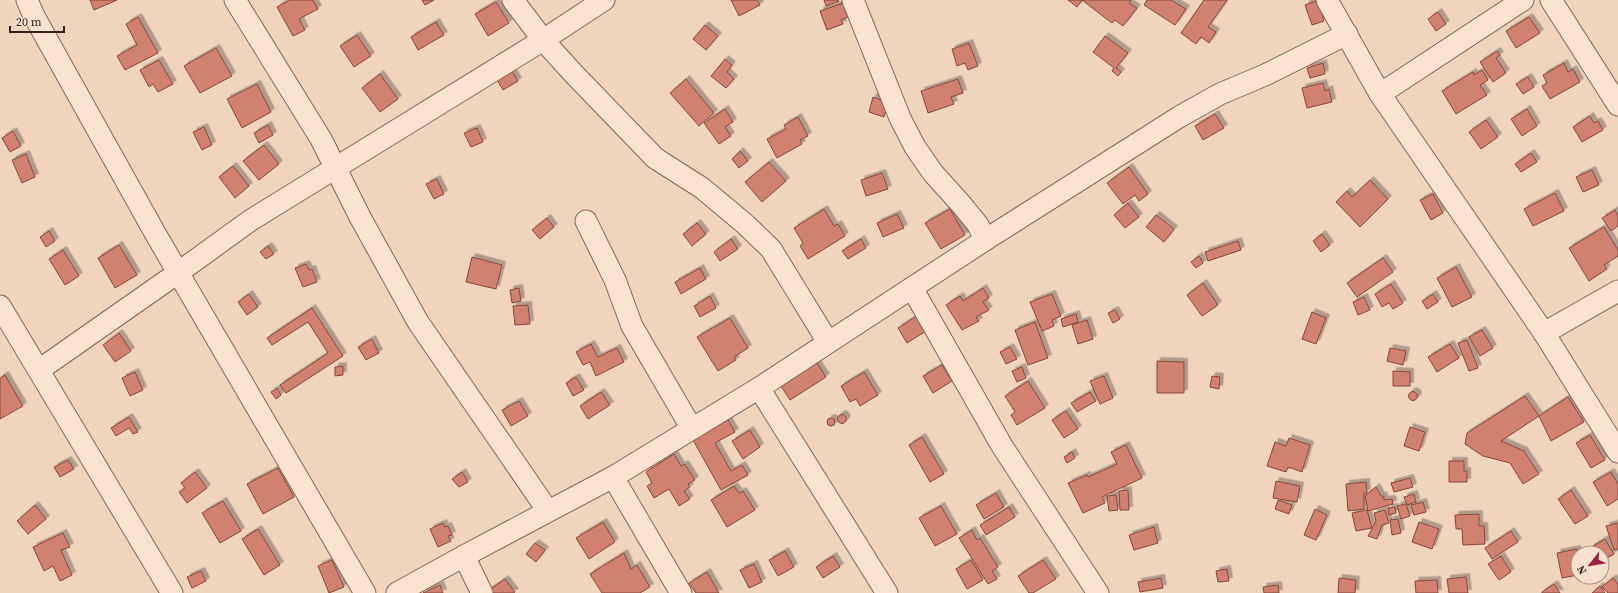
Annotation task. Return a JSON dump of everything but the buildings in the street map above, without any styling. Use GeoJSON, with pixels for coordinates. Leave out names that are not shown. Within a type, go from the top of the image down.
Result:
{"type":"FeatureCollection","features":[{"type":"Feature","properties":{"kind":"street"},"geometry":{"type":"LineString","coordinates":[[27,0],[34,16],[74,90],[365,593]]}},
{"type":"Feature","properties":{"kind":"street"},"geometry":{"type":"LineString","coordinates":[[235,0],[321,139],[335,169],[418,322],[548,512]]}},
{"type":"Feature","properties":{"kind":"street"},"geometry":{"type":"LineString","coordinates":[[513,0],[544,40],[572,72],[655,158],[702,188],[745,224],[771,249],[828,342]]}},
{"type":"Feature","properties":{"kind":"street"},"geometry":{"type":"LineString","coordinates":[[39,370],[179,272],[250,220],[544,40],[604,0]]}},
{"type":"Feature","properties":{"kind":"street"},"geometry":{"type":"LineString","coordinates":[[853,0],[900,118],[915,147],[933,174],[978,225],[985,240]]}},
{"type":"Feature","properties":{"kind":"street"},"geometry":{"type":"LineString","coordinates":[[1327,0],[1380,94],[1544,333],[1618,452]]}},
{"type":"Feature","properties":{"kind":"street"},"geometry":{"type":"LineString","coordinates":[[1380,94],[1523,0]]}},
{"type":"Feature","properties":{"kind":"street"},"geometry":{"type":"LineString","coordinates":[[1551,0],[1618,105]]}},
{"type":"Feature","properties":{"kind":"street"},"geometry":{"type":"LineString","coordinates":[[397,593],[613,477],[692,429],[759,388],[985,240],[1179,117],[1220,94],[1265,75],[1347,34]]}},
{"type":"Feature","properties":{"kind":"street"},"geometry":{"type":"LineString","coordinates":[[586,221],[615,280],[632,326],[692,429]]}},
{"type":"Feature","properties":{"kind":"street"},"geometry":{"type":"LineString","coordinates":[[912,288],[1002,446],[1098,593]]}},
{"type":"Feature","properties":{"kind":"street"},"geometry":{"type":"LineString","coordinates":[[1544,333],[1618,290]]}},
{"type":"Feature","properties":{"kind":"street"},"geometry":{"type":"LineString","coordinates":[[0,306],[172,593]]}},
{"type":"Feature","properties":{"kind":"street"},"geometry":{"type":"LineString","coordinates":[[759,388],[887,593]]}},
{"type":"Feature","properties":{"kind":"street"},"geometry":{"type":"LineString","coordinates":[[613,477],[681,593]]}},
{"type":"Feature","properties":{"kind":"street"},"geometry":{"type":"LineString","coordinates":[[464,556],[482,593]]}}]}
